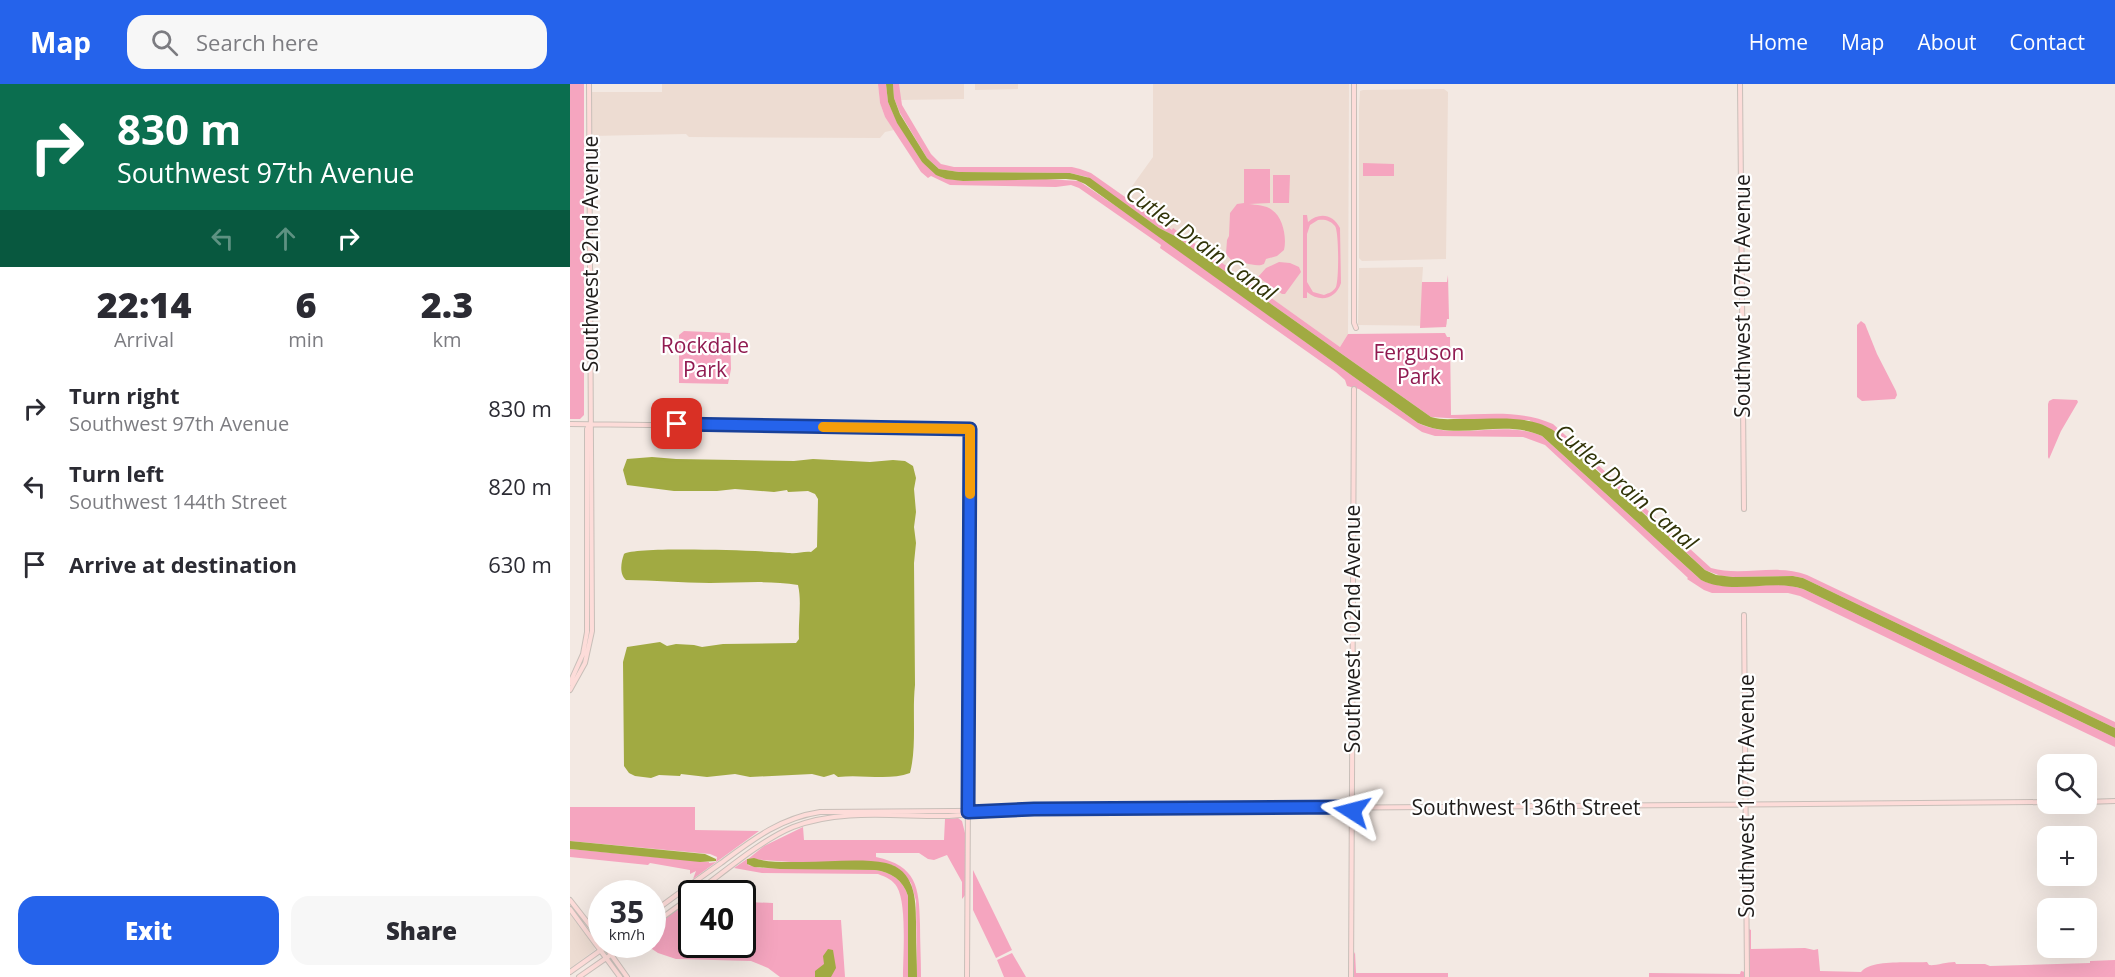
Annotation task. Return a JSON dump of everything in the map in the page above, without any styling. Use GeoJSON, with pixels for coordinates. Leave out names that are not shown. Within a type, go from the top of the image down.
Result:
{"type":"FeatureCollection","features":[{"type":"Feature","properties":{"kind":"street","name":"Southwest 92nd Avenue"},"geometry":{"type":"LineString","coordinates":[[570,690],[585,663],[592,631],[589,84]]}},
{"type":"Feature","properties":{"kind":"street"},"geometry":{"type":"LineString","coordinates":[[1354,84],[1354,323],[1356,328]]}},
{"type":"Feature","properties":{"kind":"street","name":"Southwest 107th Avenue"},"geometry":{"type":"LineString","coordinates":[[1740,84],[1744,508]]}},
{"type":"Feature","properties":{"kind":"street","name":"Southwest 102nd Avenue"},"geometry":{"type":"LineString","coordinates":[[1351,977],[1354,388]]}},
{"type":"Feature","properties":{"kind":"street"},"geometry":{"type":"LineString","coordinates":[[570,424],[970,429],[967,977]]}},
{"type":"Feature","properties":{"kind":"street","name":"Southwest 92nd Avenue"},"geometry":{"type":"LineString","coordinates":[[570,683],[583,654],[588,632],[587,429],[590,424]]}},
{"type":"Feature","properties":{"kind":"street","name":"Southwest 107th Avenue"},"geometry":{"type":"LineString","coordinates":[[1744,615],[1747,805],[1746,977]]}},
{"type":"Feature","properties":{"kind":"street"},"geometry":{"type":"LineString","coordinates":[[2097,802],[2115,801]]}},
{"type":"Feature","properties":{"kind":"street","name":"Southwest 136th Street"},"geometry":{"type":"LineString","coordinates":[[714,880],[777,835],[807,822],[833,817],[949,816],[968,812],[1034,809],[2037,802]]}},
{"type":"Feature","properties":{"kind":"street","name":"Southwest 136th Street"},"geometry":{"type":"LineString","coordinates":[[666,903],[753,839],[791,818],[832,812],[962,810],[968,812]]}},
{"type":"Feature","properties":{"kind":"street"},"geometry":{"type":"LineString","coordinates":[[570,900],[588,923]]}},
{"type":"Feature","properties":{"kind":"street"},"geometry":{"type":"LineString","coordinates":[[570,909],[588,933]]}},
{"type":"Feature","properties":{"kind":"street"},"geometry":{"type":"LineString","coordinates":[[570,972],[590,958]]}},
{"type":"Feature","properties":{"kind":"street"},"geometry":{"type":"LineString","coordinates":[[579,977],[607,958],[620,977]]}},
{"type":"Feature","properties":{"kind":"street"},"geometry":{"type":"LineString","coordinates":[[615,958],[627,977]]}},
{"type":"Feature","properties":{"kind":"shaded area"},"geometry":{"type":"Polygon","coordinates":[[[662,84],[878,84],[880,103],[885,117],[894,130],[885,132],[880,138],[689,137],[686,134],[591,136],[590,92],[662,92],[662,84]]]}},
{"type":"Feature","properties":{"kind":"shaded area"},"geometry":{"type":"Polygon","coordinates":[[[886,84],[893,84],[894,98],[900,114],[927,158],[939,169],[959,172],[1070,173],[1090,178],[1431,417],[1438,419],[1520,419],[1553,430],[1705,570],[1716,575],[1733,577],[1793,576],[1803,578],[2115,728],[2115,738],[1803,589],[1778,585],[1726,587],[1701,580],[1542,436],[1512,429],[1449,431],[1418,423],[1085,184],[1066,179],[963,181],[936,175],[922,162],[897,123],[888,102],[886,84]]]}},
{"type":"Feature","properties":{"kind":"shaded area"},"geometry":{"type":"Polygon","coordinates":[[[898,84],[964,84],[964,99],[900,100],[898,84]]]}},
{"type":"Feature","properties":{"kind":"shaded area"},"geometry":{"type":"Polygon","coordinates":[[[975,84],[1018,84],[1018,89],[975,90],[975,84]]]}},
{"type":"Feature","properties":{"kind":"shaded area"},"geometry":{"type":"Polygon","coordinates":[[[1153,84],[1349,84],[1348,334],[1340,347],[1125,196],[1153,157],[1153,84]]]}},
{"type":"Feature","properties":{"kind":"shaded area"},"geometry":{"type":"Polygon","coordinates":[[[1444,89],[1448,92],[1446,259],[1362,261],[1359,258],[1359,108],[1360,91],[1444,89]]]}},
{"type":"Feature","properties":{"kind":"shaded area"},"geometry":{"type":"Polygon","coordinates":[[[1423,267],[1422,282],[1447,282],[1447,324],[1445,326],[1358,325],[1359,268],[1423,267]]]}},
{"type":"Feature","properties":{"kind":"shaded area"},"geometry":{"type":"Polygon","coordinates":[[[652,457],[870,462],[893,460],[905,461],[913,466],[916,478],[914,489],[916,512],[914,527],[916,543],[914,563],[915,685],[913,752],[910,773],[884,777],[838,777],[834,774],[824,777],[812,774],[750,777],[735,774],[707,777],[681,774],[680,776],[659,775],[651,778],[629,773],[624,766],[623,662],[627,647],[660,642],[667,646],[676,644],[702,647],[723,644],[796,643],[799,639],[800,598],[798,585],[787,583],[626,580],[621,571],[624,554],[652,550],[795,553],[811,552],[817,547],[818,499],[815,494],[808,491],[788,492],[787,490],[774,492],[735,489],[674,491],[627,485],[623,470],[627,459],[652,457]]]}},
{"type":"Feature","properties":{"kind":"shaded area"},"geometry":{"type":"Polygon","coordinates":[[[570,841],[705,854],[716,861],[700,862],[570,849],[570,841]]]}},
{"type":"Feature","properties":{"kind":"shaded area"},"geometry":{"type":"Polygon","coordinates":[[[747,859],[784,862],[866,861],[886,863],[896,867],[910,881],[915,900],[917,977],[908,977],[908,896],[903,885],[896,878],[875,870],[780,869],[754,867],[747,864],[747,859]]]}},
{"type":"Feature","properties":{"kind":"shaded area"},"geometry":{"type":"Polygon","coordinates":[[[570,914],[588,938],[588,955],[570,968],[570,914]]]}},
{"type":"Feature","properties":{"kind":"shaded area"},"geometry":{"type":"Polygon","coordinates":[[[828,949],[833,950],[836,968],[831,977],[815,977],[815,971],[824,964],[823,956],[828,949]]]}},
{"type":"Feature","properties":{"kind":"green space"},"geometry":{"type":"Polygon","coordinates":[[[570,84],[584,84],[584,415],[580,419],[570,419],[570,84]]]}},
{"type":"Feature","properties":{"kind":"green space"},"geometry":{"type":"Polygon","coordinates":[[[878,84],[886,84],[888,102],[897,122],[922,162],[943,178],[965,181],[1046,179],[1079,181],[1418,423],[1448,431],[1511,429],[1542,436],[1701,580],[1726,586],[1778,585],[1803,589],[2115,738],[2115,747],[1800,596],[1788,593],[1712,593],[1704,590],[1687,579],[1545,445],[1523,437],[1435,436],[1422,432],[1359,389],[1347,386],[1345,380],[1336,372],[1079,188],[1071,185],[1056,187],[950,185],[931,176],[928,178],[921,172],[885,117],[880,103],[878,84]]]}},
{"type":"Feature","properties":{"kind":"green space","name":"Ferguson Park"},"geometry":{"type":"Polygon","coordinates":[[[893,84],[899,84],[902,105],[931,154],[941,164],[954,167],[1072,167],[1091,173],[1172,230],[1173,228],[1340,347],[1348,334],[1445,333],[1447,337],[1450,337],[1451,415],[1527,416],[1553,424],[1711,568],[1735,571],[1784,570],[1807,575],[2115,722],[2115,728],[1803,578],[1721,576],[1705,570],[1583,456],[1529,420],[1431,417],[1175,236],[1159,228],[1087,177],[1070,173],[959,172],[939,169],[927,158],[900,113],[894,98],[893,84]]]}},
{"type":"Feature","properties":{"kind":"green space"},"geometry":{"type":"Polygon","coordinates":[[[1363,163],[1394,164],[1394,176],[1363,176],[1363,163]]]}},
{"type":"Feature","properties":{"kind":"green space"},"geometry":{"type":"Polygon","coordinates":[[[1244,169],[1270,169],[1270,203],[1249,204],[1270,208],[1276,213],[1284,234],[1284,250],[1277,256],[1266,259],[1261,265],[1232,261],[1226,254],[1230,213],[1237,204],[1244,203],[1244,169]]]}},
{"type":"Feature","properties":{"kind":"green space"},"geometry":{"type":"Polygon","coordinates":[[[1273,175],[1290,175],[1289,203],[1273,203],[1273,175]]]}},
{"type":"Feature","properties":{"kind":"green space"},"geometry":{"type":"Polygon","coordinates":[[[1303,215],[1307,215],[1308,222],[1321,216],[1330,217],[1340,228],[1341,283],[1335,293],[1327,298],[1317,297],[1307,292],[1307,298],[1303,298],[1303,215]],[[1318,220],[1310,225],[1307,234],[1307,282],[1313,292],[1324,295],[1336,287],[1338,246],[1335,226],[1329,221],[1318,220]]]}},
{"type":"Feature","properties":{"kind":"green space"},"geometry":{"type":"Polygon","coordinates":[[[1279,262],[1299,267],[1301,272],[1285,294],[1258,277],[1266,268],[1279,262]]]}},
{"type":"Feature","properties":{"kind":"green space"},"geometry":{"type":"Polygon","coordinates":[[[1448,275],[1449,319],[1447,319],[1446,327],[1420,328],[1422,282],[1447,282],[1448,275]]]}},
{"type":"Feature","properties":{"kind":"green space"},"geometry":{"type":"Polygon","coordinates":[[[1861,321],[1865,324],[1896,391],[1895,399],[1862,401],[1857,397],[1857,325],[1861,321]]]}},
{"type":"Feature","properties":{"kind":"green space","name":"Rockdale Park"},"geometry":{"type":"Polygon","coordinates":[[[684,331],[730,333],[731,369],[728,384],[679,383],[679,335],[684,331]]]}},
{"type":"Feature","properties":{"kind":"green space"},"geometry":{"type":"Polygon","coordinates":[[[2053,399],[2077,400],[2078,402],[2061,431],[2049,459],[2048,404],[2053,399]]]}},
{"type":"Feature","properties":{"kind":"green space"},"geometry":{"type":"Polygon","coordinates":[[[570,807],[695,807],[695,830],[759,831],[693,879],[696,871],[690,874],[690,870],[650,863],[648,865],[570,857],[570,849],[709,863],[716,862],[717,857],[710,854],[570,841],[570,807]]]}},
{"type":"Feature","properties":{"kind":"green space"},"geometry":{"type":"Polygon","coordinates":[[[958,818],[962,821],[965,833],[966,894],[962,899],[962,882],[947,855],[934,860],[919,853],[876,853],[876,857],[900,866],[913,880],[920,911],[921,977],[917,977],[916,901],[911,883],[899,869],[892,865],[875,862],[791,862],[748,859],[764,846],[803,827],[804,840],[944,840],[945,819],[958,818]]]}},
{"type":"Feature","properties":{"kind":"green space"},"geometry":{"type":"Polygon","coordinates":[[[747,859],[748,865],[760,868],[875,870],[896,878],[903,885],[908,896],[908,977],[903,977],[902,905],[897,887],[891,881],[878,874],[762,873],[734,868],[747,859]]]}},
{"type":"Feature","properties":{"kind":"green space"},"geometry":{"type":"Polygon","coordinates":[[[973,870],[1012,950],[996,958],[973,910],[973,870]]]}},
{"type":"Feature","properties":{"kind":"green space"},"geometry":{"type":"Polygon","coordinates":[[[756,902],[773,903],[773,920],[841,920],[845,977],[780,977],[768,968],[751,961],[676,959],[666,956],[666,917],[678,908],[678,958],[756,958],[756,902]]]}},
{"type":"Feature","properties":{"kind":"green space"},"geometry":{"type":"Polygon","coordinates":[[[1749,929],[1751,930],[1751,949],[1818,949],[1820,971],[1861,972],[1873,965],[1891,962],[1927,962],[1931,965],[1955,962],[1956,964],[1990,966],[2115,960],[2115,977],[1749,977],[1749,929]]]}},
{"type":"Feature","properties":{"kind":"green space"},"geometry":{"type":"Polygon","coordinates":[[[1355,952],[1356,973],[1448,973],[1448,977],[1353,977],[1355,952]]]}},
{"type":"Feature","properties":{"kind":"green space"},"geometry":{"type":"Polygon","coordinates":[[[1012,953],[1026,977],[1004,977],[997,960],[1012,953]]]}},
{"type":"Feature","properties":{"kind":"green space"},"geometry":{"type":"Polygon","coordinates":[[[1741,971],[1745,972],[1745,977],[1649,977],[1649,973],[1740,974],[1741,971]]]}},
{"type":"Feature","properties":{"kind":"slow traffic"},"geometry":{"type":"LineString","coordinates":[[823,427],[970,429],[970,494]]}},
{"type":"Feature","properties":{"kind":"route"},"geometry":{"type":"LineString","coordinates":[[677,424],[970,429],[968,812],[1034,809],[1347,807],[1352,807],[1352,811]]}},
{"type":"Feature","properties":{"kind":"water label","name":"Cutler Drain Canal"},"geometry":{"type":"Point","coordinates":[1202,242]}},
{"type":"Feature","properties":{"kind":"water label","name":"Cutler Drain Canal"},"geometry":{"type":"Point","coordinates":[1627,486]}}]}
